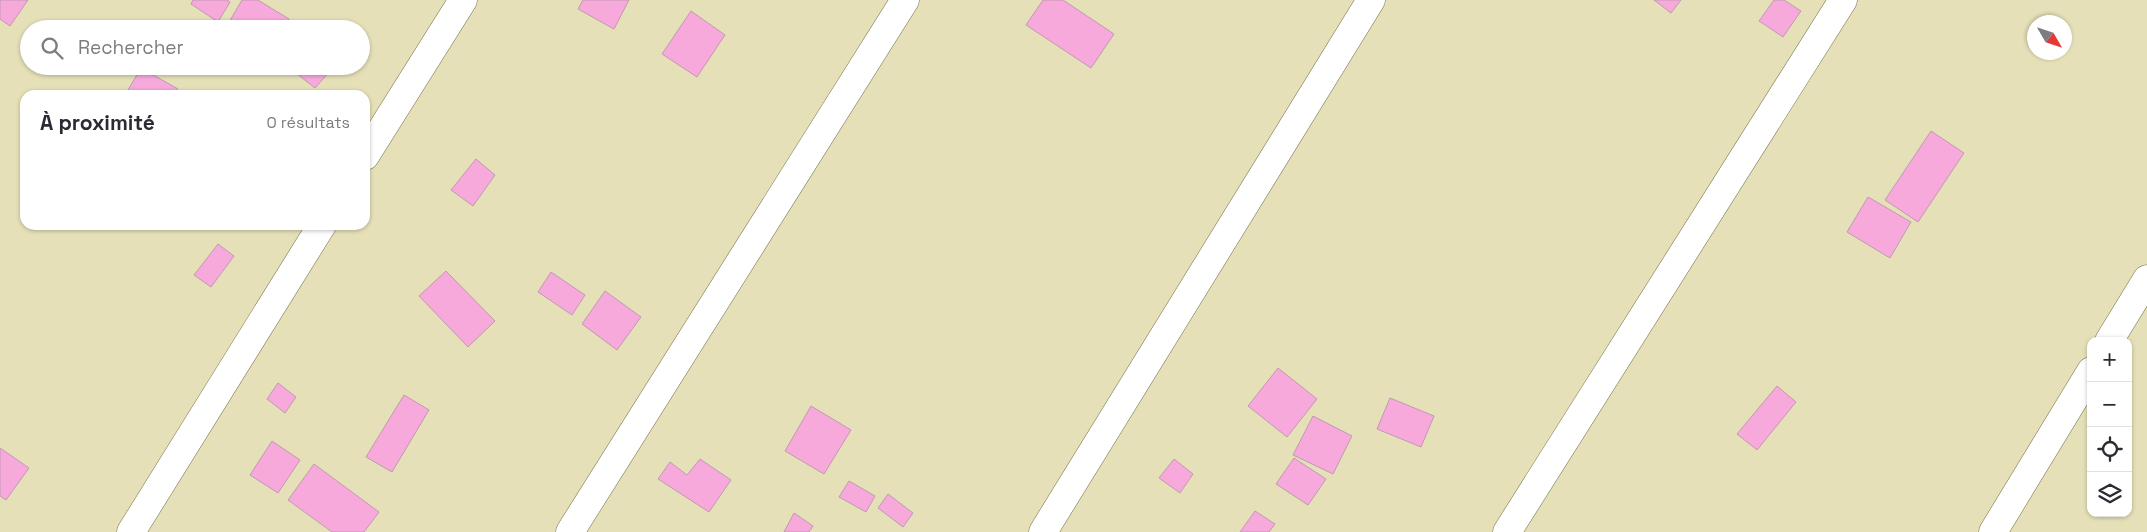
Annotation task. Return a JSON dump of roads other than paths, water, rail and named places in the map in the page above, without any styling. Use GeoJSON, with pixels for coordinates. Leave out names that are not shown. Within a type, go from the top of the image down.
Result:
{"type":"FeatureCollection","features":[{"type":"Feature","properties":{"kind":"street"},"geometry":{"type":"LineString","coordinates":[[370,148],[463,0]]}},
{"type":"Feature","properties":{"kind":"street"},"geometry":{"type":"LineString","coordinates":[[570,532],[905,0]]}},
{"type":"Feature","properties":{"kind":"street"},"geometry":{"type":"LineString","coordinates":[[1043,532],[1371,0]]}},
{"type":"Feature","properties":{"kind":"street"},"geometry":{"type":"LineString","coordinates":[[1507,532],[1843,0]]}},
{"type":"Feature","properties":{"kind":"street"},"geometry":{"type":"LineString","coordinates":[[131,532],[319,230]]}},
{"type":"Feature","properties":{"kind":"street"},"geometry":{"type":"LineString","coordinates":[[2111,337],[2147,279]]}},
{"type":"Feature","properties":{"kind":"street"},"geometry":{"type":"LineString","coordinates":[[1993,532],[2087,378]]}}]}
